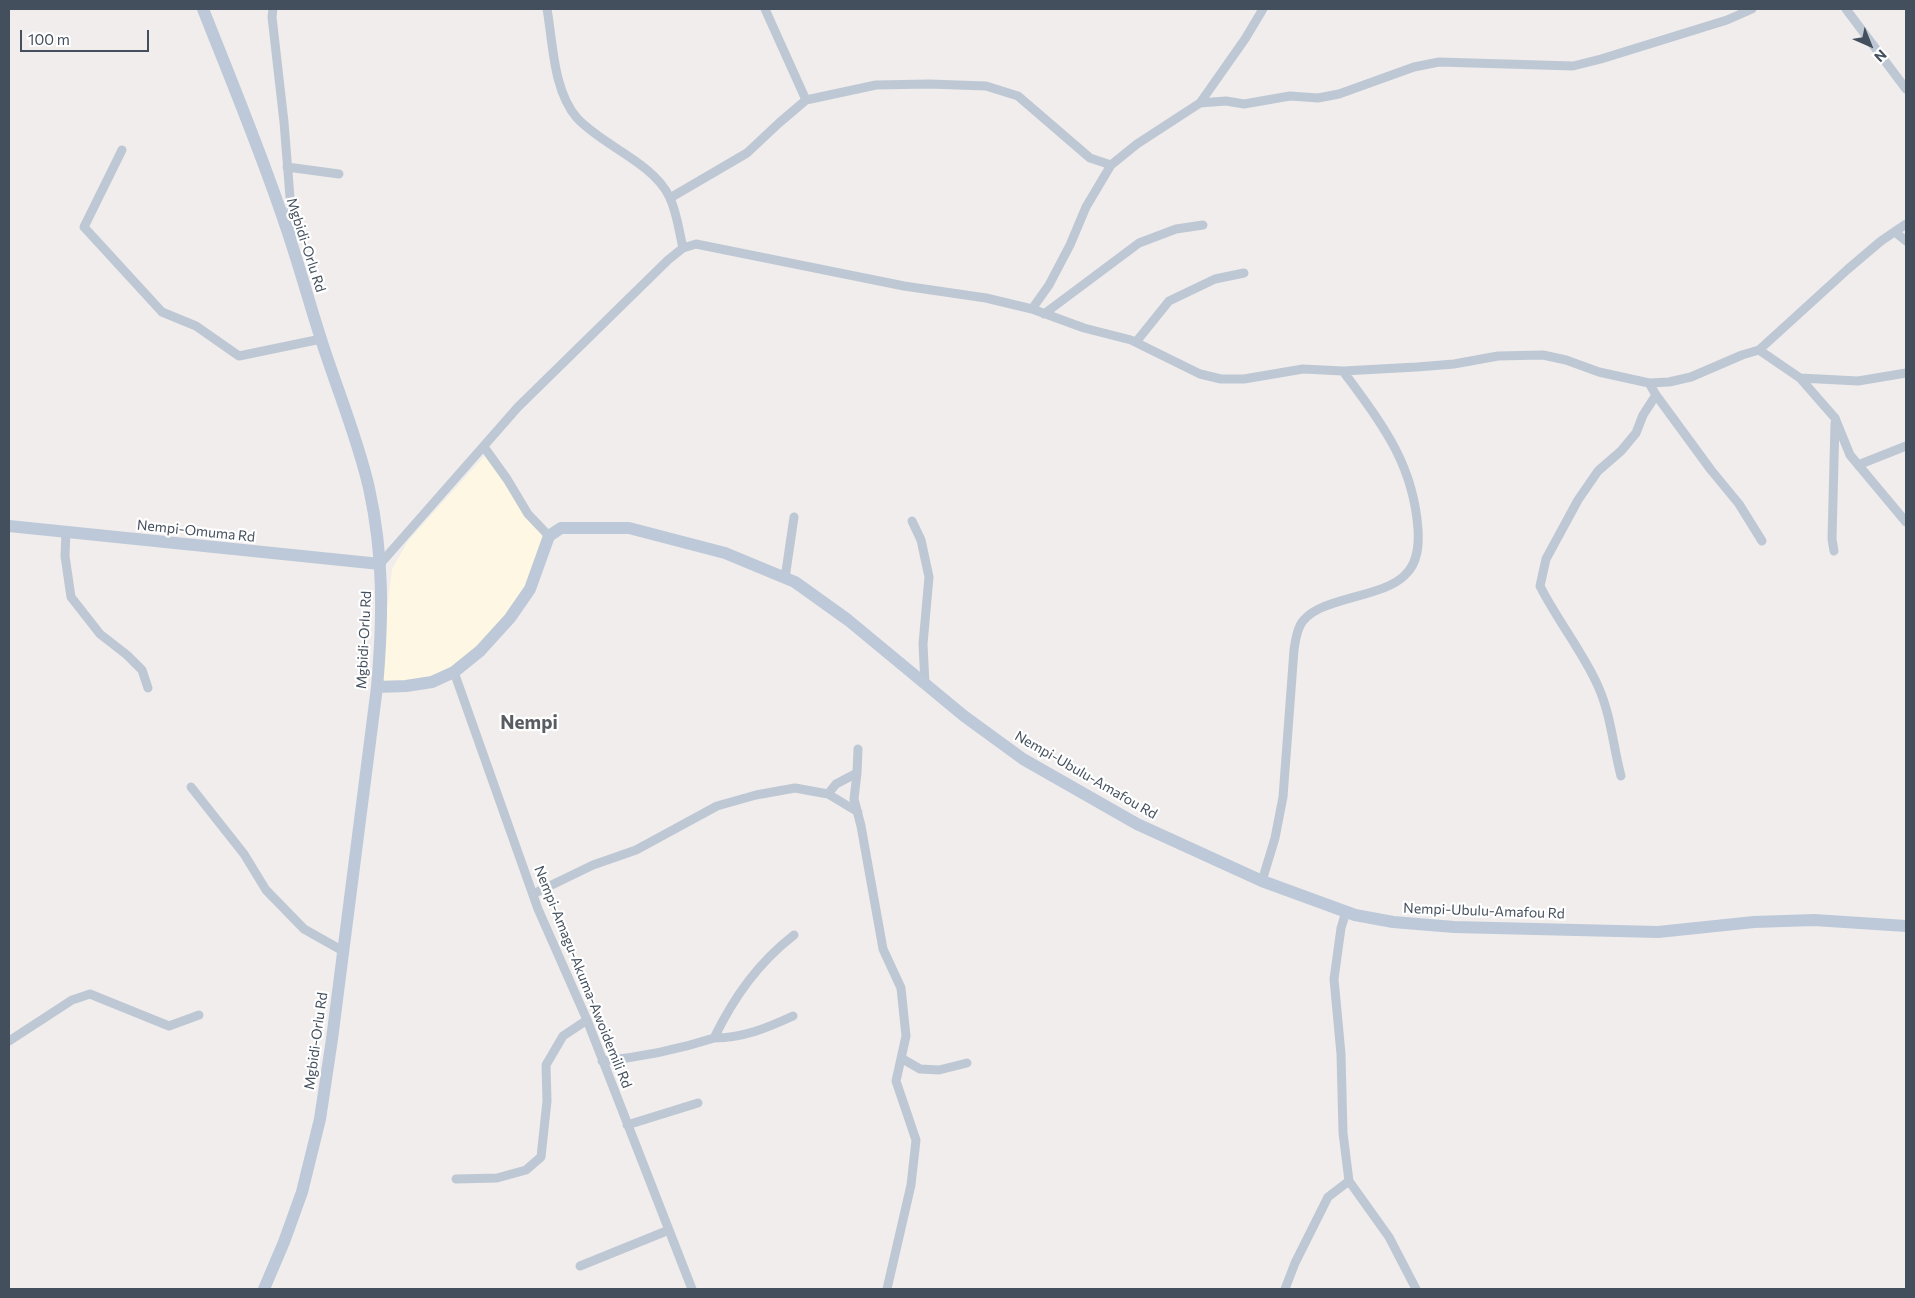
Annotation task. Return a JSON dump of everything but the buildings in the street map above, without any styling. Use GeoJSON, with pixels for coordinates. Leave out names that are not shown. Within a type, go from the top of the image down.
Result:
{"type":"FeatureCollection","features":[{"type":"Feature","properties":{"kind":"street","name":"Mgbidi-Orlu Rd"},"geometry":{"type":"LineString","coordinates":[[203,9],[285,223],[321,339],[354,435],[377,532],[380,564],[382,631],[377,687],[344,951],[320,1119],[302,1192],[264,1289]]}},
{"type":"Feature","properties":{"kind":"street"},"geometry":{"type":"LineString","coordinates":[[273,9],[272,17],[288,167],[294,250]]}},
{"type":"Feature","properties":{"kind":"street"},"geometry":{"type":"LineString","coordinates":[[547,9],[556,69],[565,99],[576,117],[603,141],[650,172],[666,190],[670,198],[683,248]]}},
{"type":"Feature","properties":{"kind":"street"},"geometry":{"type":"LineString","coordinates":[[765,9],[806,100]]}},
{"type":"Feature","properties":{"kind":"street"},"geometry":{"type":"LineString","coordinates":[[1032,309],[1049,285],[1070,245],[1086,207],[1111,165],[1137,144],[1200,102],[1245,39],[1263,9]]}},
{"type":"Feature","properties":{"kind":"street"},"geometry":{"type":"LineString","coordinates":[[1200,102],[1226,101],[1244,104],[1290,96],[1318,98],[1339,94],[1414,68],[1439,62],[1572,66],[1601,60],[1727,20],[1752,9]]}},
{"type":"Feature","properties":{"kind":"street"},"geometry":{"type":"LineString","coordinates":[[1846,9],[1906,89]]}},
{"type":"Feature","properties":{"kind":"street"},"geometry":{"type":"LineString","coordinates":[[670,198],[747,153],[779,122],[806,100],[876,85],[986,86],[1018,96],[1090,158],[1111,165]]}},
{"type":"Feature","properties":{"kind":"street"},"geometry":{"type":"LineString","coordinates":[[122,150],[84,227],[162,312],[196,326],[239,356],[321,339]]}},
{"type":"Feature","properties":{"kind":"street"},"geometry":{"type":"LineString","coordinates":[[288,167],[339,174]]}},
{"type":"Feature","properties":{"kind":"street"},"geometry":{"type":"LineString","coordinates":[[380,564],[518,407],[668,260],[683,248],[696,244],[730,249],[904,286],[986,298],[1032,309],[1084,328],[1136,342],[1200,374],[1221,379],[1244,379],[1303,369],[1342,371],[1426,366],[1498,356],[1543,355],[1566,360],[1599,372],[1649,383],[1669,382],[1691,377],[1742,355],[1759,350],[1848,269],[1906,224]]}},
{"type":"Feature","properties":{"kind":"street"},"geometry":{"type":"LineString","coordinates":[[1044,314],[1140,243],[1176,229],[1203,225]]}},
{"type":"Feature","properties":{"kind":"street"},"geometry":{"type":"LineString","coordinates":[[1895,232],[1906,242]]}},
{"type":"Feature","properties":{"kind":"street"},"geometry":{"type":"LineString","coordinates":[[1136,342],[1169,301],[1215,279],[1244,273]]}},
{"type":"Feature","properties":{"kind":"street"},"geometry":{"type":"LineString","coordinates":[[1759,350],[1800,378],[1835,418],[1850,455],[1906,522]]}},
{"type":"Feature","properties":{"kind":"street"},"geometry":{"type":"LineString","coordinates":[[1262,881],[1276,838],[1283,797],[1294,650],[1299,627],[1308,616],[1321,608],[1387,587],[1406,575],[1416,558],[1419,542],[1417,517],[1409,480],[1396,448],[1381,423],[1342,371]]}},
{"type":"Feature","properties":{"kind":"street"},"geometry":{"type":"LineString","coordinates":[[1800,378],[1858,381],[1906,373]]}},
{"type":"Feature","properties":{"kind":"street"},"geometry":{"type":"LineString","coordinates":[[1649,383],[1711,470],[1739,504],[1762,541]]}},
{"type":"Feature","properties":{"kind":"street"},"geometry":{"type":"LineString","coordinates":[[1621,776],[1609,718],[1598,686],[1540,586],[1546,559],[1578,500],[1598,471],[1621,451],[1636,433],[1656,395]]}},
{"type":"Feature","properties":{"kind":"street"},"geometry":{"type":"LineString","coordinates":[[1834,551],[1832,539],[1835,418]]}},
{"type":"Feature","properties":{"kind":"street"},"geometry":{"type":"LineString","coordinates":[[1858,465],[1906,446]]}},
{"type":"Feature","properties":{"kind":"street"},"geometry":{"type":"LineString","coordinates":[[377,687],[406,686],[432,682],[454,672],[480,651],[510,618],[530,588],[549,536],[528,514],[484,447]]}},
{"type":"Feature","properties":{"kind":"street"},"geometry":{"type":"LineString","coordinates":[[785,578],[794,517]]}},
{"type":"Feature","properties":{"kind":"street"},"geometry":{"type":"LineString","coordinates":[[912,521],[921,540],[929,577],[923,644],[926,684]]}},
{"type":"Feature","properties":{"kind":"street","name":"Nempi-Omuma Rd"},"geometry":{"type":"LineString","coordinates":[[9,526],[380,564]]}},
{"type":"Feature","properties":{"kind":"street","name":"Nempi-Ubulu-Amafou Rd"},"geometry":{"type":"LineString","coordinates":[[549,536],[561,528],[629,528],[725,553],[795,582],[823,601],[964,716],[1024,759],[1137,824],[1262,881],[1346,912],[1393,922],[1454,927],[1658,932],[1754,922],[1814,920],[1906,926]]}},
{"type":"Feature","properties":{"kind":"street"},"geometry":{"type":"LineString","coordinates":[[66,532],[65,556],[71,597],[100,634],[128,655],[142,670],[148,688]]}},
{"type":"Feature","properties":{"kind":"street","name":"Nempi-Amagu-Akuma-Awoidemili Rd"},"geometry":{"type":"LineString","coordinates":[[454,672],[533,894],[587,1020],[669,1230],[689,1288]]}},
{"type":"Feature","properties":{"kind":"street"},"geometry":{"type":"LineString","coordinates":[[858,749],[858,774],[854,799],[883,949],[901,988],[906,1036],[896,1081],[916,1140],[911,1185],[887,1289]]}},
{"type":"Feature","properties":{"kind":"street"},"geometry":{"type":"LineString","coordinates":[[828,794],[836,784],[858,774]]}},
{"type":"Feature","properties":{"kind":"street"},"geometry":{"type":"LineString","coordinates":[[191,787],[244,854],[266,890],[304,929],[344,951]]}},
{"type":"Feature","properties":{"kind":"street"},"geometry":{"type":"LineString","coordinates":[[533,894],[593,865],[636,850],[717,806],[756,795],[795,788],[828,794],[858,812]]}},
{"type":"Feature","properties":{"kind":"street"},"geometry":{"type":"LineString","coordinates":[[1346,912],[1341,928],[1334,979],[1341,1054],[1343,1133],[1349,1181],[1389,1236],[1416,1289]]}},
{"type":"Feature","properties":{"kind":"street"},"geometry":{"type":"LineString","coordinates":[[714,1038],[729,1007],[754,974],[780,945],[794,934]]}},
{"type":"Feature","properties":{"kind":"street"},"geometry":{"type":"LineString","coordinates":[[9,1041],[72,1000],[90,994],[169,1026],[199,1015]]}},
{"type":"Feature","properties":{"kind":"street"},"geometry":{"type":"LineString","coordinates":[[602,1061],[641,1057],[683,1048],[714,1038],[730,1038],[762,1031],[793,1016]]}},
{"type":"Feature","properties":{"kind":"street"},"geometry":{"type":"LineString","coordinates":[[456,1179],[497,1178],[526,1170],[541,1157],[547,1101],[546,1065],[563,1036],[587,1020]]}},
{"type":"Feature","properties":{"kind":"street"},"geometry":{"type":"LineString","coordinates":[[901,1058],[920,1069],[938,1070],[967,1063]]}},
{"type":"Feature","properties":{"kind":"street"},"geometry":{"type":"LineString","coordinates":[[627,1125],[698,1103]]}},
{"type":"Feature","properties":{"kind":"street"},"geometry":{"type":"LineString","coordinates":[[1285,1289],[1295,1264],[1328,1198],[1349,1181]]}},
{"type":"Feature","properties":{"kind":"street"},"geometry":{"type":"LineString","coordinates":[[580,1266],[669,1230]]}},
{"type":"Feature","properties":{"kind":"shaded area"},"geometry":{"type":"Polygon","coordinates":[[[488,452],[549,536],[527,593],[454,672],[377,687],[392,569],[408,541],[488,452]]]}},
{"type":"Feature","properties":{"kind":"district","name":"Nempi"},"geometry":{"type":"Point","coordinates":[529,723]}}]}
